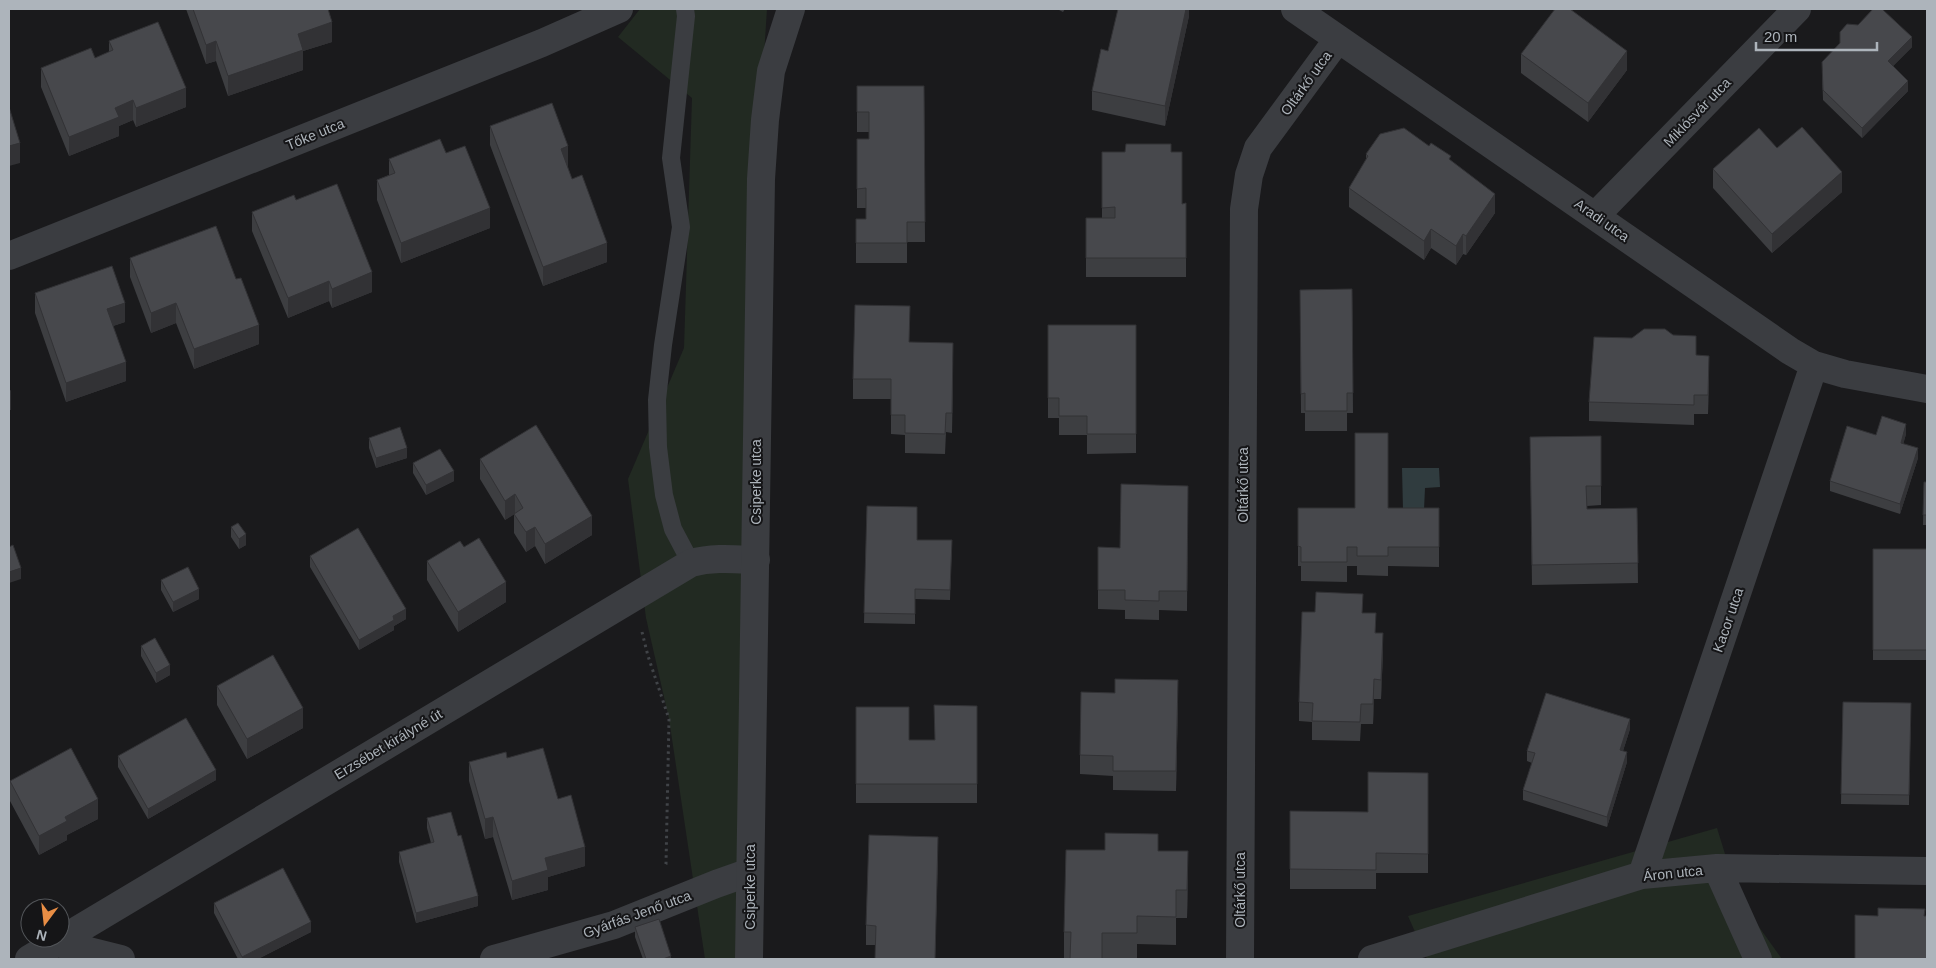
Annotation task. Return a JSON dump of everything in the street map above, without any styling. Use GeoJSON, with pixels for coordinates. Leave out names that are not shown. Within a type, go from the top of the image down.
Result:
{"type":"FeatureCollection","features":[{"type":"Feature","properties":{"kind":"street","name":"Tőke utca"},"geometry":{"type":"LineString","coordinates":[[9,256],[542,43],[619,9]]}},
{"type":"Feature","properties":{"kind":"street","name":"Csiperke utca"},"geometry":{"type":"LineString","coordinates":[[750,959],[761,179],[771,71],[791,9]]}},
{"type":"Feature","properties":{"kind":"street","name":"Aradi utca"},"geometry":{"type":"LineString","coordinates":[[1295,9],[1596,215],[1790,351],[1814,365],[1845,374],[1927,389]]}},
{"type":"Feature","properties":{"kind":"street","name":"Miklósvár utca"},"geometry":{"type":"LineString","coordinates":[[1596,215],[1797,9]]}},
{"type":"Feature","properties":{"kind":"street","name":"Oltárkő utca"},"geometry":{"type":"LineString","coordinates":[[1240,959],[1244,208],[1249,175],[1258,148],[1338,39]]}},
{"type":"Feature","properties":{"kind":"street","name":"Kacor utca"},"geometry":{"type":"LineString","coordinates":[[1642,875],[1814,365]]}},
{"type":"Feature","properties":{"kind":"street","name":"Erzsébet királyné út"},"geometry":{"type":"LineString","coordinates":[[70,935],[691,563],[705,559],[756,560]]}},
{"type":"Feature","properties":{"kind":"street","name":"Áron utca"},"geometry":{"type":"LineString","coordinates":[[1372,959],[1642,875],[1717,868],[1927,871]]}},
{"type":"Feature","properties":{"kind":"street"},"geometry":{"type":"LineString","coordinates":[[1717,868],[1758,959]]}},
{"type":"Feature","properties":{"kind":"street","name":"Gyárfás Jenő utca"},"geometry":{"type":"LineString","coordinates":[[494,959],[614,926],[750,872]]}},
{"type":"Feature","properties":{"kind":"street"},"geometry":{"type":"LineString","coordinates":[[70,946],[121,959]]}},
{"type":"Feature","properties":{"kind":"street","name":"Erzsébet királyné út"},"geometry":{"type":"LineString","coordinates":[[30,959],[48,948]]}},
{"type":"Feature","properties":{"kind":"lane"},"geometry":{"type":"LineString","coordinates":[[685,9],[686,16],[671,158],[681,227],[663,345],[657,400],[658,447],[664,495],[673,529],[691,563]]}},
{"type":"Feature","properties":{"kind":"path"},"geometry":{"type":"LineString","coordinates":[[633,597],[648,656],[670,719],[666,864],[660,871]]}},
{"type":"Feature","properties":{"kind":"shaded area"},"geometry":{"type":"Polygon","coordinates":[[[640,9],[767,9],[756,178],[744,959],[705,959],[669,719],[646,618],[628,479],[684,348],[692,98],[618,37],[640,9]]]}},
{"type":"Feature","properties":{"kind":"shaded area"},"geometry":{"type":"Polygon","coordinates":[[[1402,468],[1439,468],[1440,487],[1425,488],[1424,510],[1403,510],[1402,468]]]}},
{"type":"Feature","properties":{"kind":"shaded area"},"geometry":{"type":"Polygon","coordinates":[[[1717,828],[1739,899],[1782,959],[1427,959],[1408,916],[1717,828]]]}},
{"type":"Feature","properties":{"kind":"building"},"geometry":{"type":"Polygon","coordinates":[[[193,9],[328,9],[332,22],[298,34],[303,50],[228,76],[216,41],[206,45],[193,9]]]}},
{"type":"Feature","properties":{"kind":"building"},"geometry":{"type":"Polygon","coordinates":[[[1118,9],[1186,9],[1165,106],[1092,91],[1101,49],[1108,51],[1118,9]]]}},
{"type":"Feature","properties":{"kind":"building"},"geometry":{"type":"Polygon","coordinates":[[[1555,9],[1570,9],[1627,51],[1588,103],[1521,54],[1555,9]]]}},
{"type":"Feature","properties":{"kind":"building"},"geometry":{"type":"Polygon","coordinates":[[[1873,9],[1882,9],[1912,37],[1888,61],[1908,81],[1862,128],[1823,90],[1822,62],[1840,43],[1840,32],[1847,24],[1858,25],[1873,9]]]}},
{"type":"Feature","properties":{"kind":"building"},"geometry":{"type":"Polygon","coordinates":[[[158,22],[186,88],[136,108],[133,100],[115,108],[119,117],[69,137],[41,68],[91,48],[95,58],[113,50],[109,41],[158,22]]]}},
{"type":"Feature","properties":{"kind":"building"},"geometry":{"type":"Polygon","coordinates":[[[857,86],[924,86],[925,222],[907,222],[907,243],[856,243],[856,219],[866,219],[866,188],[857,189],[857,139],[869,139],[869,112],[857,112],[857,86]]]}},
{"type":"Feature","properties":{"kind":"building"},"geometry":{"type":"Polygon","coordinates":[[[552,103],[568,146],[561,149],[572,179],[582,175],[607,243],[543,267],[490,126],[552,103]]]}},
{"type":"Feature","properties":{"kind":"building"},"geometry":{"type":"Polygon","coordinates":[[[9,107],[20,143],[9,146],[9,107]]]}},
{"type":"Feature","properties":{"kind":"building"},"geometry":{"type":"Polygon","coordinates":[[[1802,127],[1842,172],[1772,234],[1713,169],[1759,128],[1777,148],[1802,127]]]}},
{"type":"Feature","properties":{"kind":"building"},"geometry":{"type":"Polygon","coordinates":[[[1404,128],[1429,146],[1431,143],[1451,156],[1449,159],[1495,194],[1466,236],[1463,234],[1456,246],[1431,229],[1424,241],[1349,188],[1368,156],[1366,154],[1380,134],[1404,128]]]}},
{"type":"Feature","properties":{"kind":"building"},"geometry":{"type":"Polygon","coordinates":[[[440,139],[446,153],[465,146],[490,208],[401,243],[377,180],[395,173],[389,159],[440,139]]]}},
{"type":"Feature","properties":{"kind":"building"},"geometry":{"type":"Polygon","coordinates":[[[1126,144],[1171,144],[1171,152],[1182,152],[1182,204],[1186,203],[1186,258],[1086,258],[1086,218],[1115,218],[1115,207],[1102,208],[1102,152],[1125,152],[1126,144]]]}},
{"type":"Feature","properties":{"kind":"building"},"geometry":{"type":"Polygon","coordinates":[[[337,184],[372,272],[332,289],[329,281],[288,298],[252,212],[294,195],[296,200],[337,184]]]}},
{"type":"Feature","properties":{"kind":"building"},"geometry":{"type":"Polygon","coordinates":[[[216,226],[236,279],[241,278],[259,325],[194,349],[176,303],[151,313],[130,258],[216,226]]]}},
{"type":"Feature","properties":{"kind":"building"},"geometry":{"type":"Polygon","coordinates":[[[112,266],[125,303],[107,309],[126,362],[66,383],[35,293],[112,266]]]}},
{"type":"Feature","properties":{"kind":"building"},"geometry":{"type":"Polygon","coordinates":[[[1352,289],[1353,393],[1347,393],[1347,411],[1305,411],[1305,393],[1301,394],[1300,290],[1352,289]]]}},
{"type":"Feature","properties":{"kind":"building"},"geometry":{"type":"Polygon","coordinates":[[[855,305],[910,306],[909,342],[953,343],[952,413],[946,413],[945,434],[905,433],[905,415],[891,415],[891,379],[853,379],[855,305]]]}},
{"type":"Feature","properties":{"kind":"building"},"geometry":{"type":"Polygon","coordinates":[[[1048,325],[1136,325],[1136,434],[1087,434],[1087,416],[1059,416],[1059,398],[1048,398],[1048,325]]]}},
{"type":"Feature","properties":{"kind":"building"},"geometry":{"type":"Polygon","coordinates":[[[1644,329],[1665,329],[1673,335],[1696,336],[1696,355],[1709,356],[1708,395],[1694,395],[1694,405],[1589,402],[1594,337],[1632,338],[1644,329]]]}},
{"type":"Feature","properties":{"kind":"building"},"geometry":{"type":"Polygon","coordinates":[[[1882,416],[1906,424],[1901,443],[1918,448],[1900,504],[1830,481],[1847,426],[1876,435],[1882,416]]]}},
{"type":"Feature","properties":{"kind":"building"},"geometry":{"type":"Polygon","coordinates":[[[536,425],[592,516],[545,544],[535,527],[526,532],[514,514],[523,508],[515,494],[505,501],[480,459],[536,425]]]}},
{"type":"Feature","properties":{"kind":"building"},"geometry":{"type":"Polygon","coordinates":[[[400,427],[407,448],[376,458],[369,438],[400,427]]]}},
{"type":"Feature","properties":{"kind":"building"},"geometry":{"type":"Polygon","coordinates":[[[1355,433],[1388,433],[1388,508],[1439,508],[1439,547],[1388,547],[1388,556],[1357,556],[1357,547],[1347,547],[1347,562],[1301,562],[1301,547],[1298,546],[1298,508],[1355,508],[1355,433]]]}},
{"type":"Feature","properties":{"kind":"building"},"geometry":{"type":"Polygon","coordinates":[[[1601,436],[1601,486],[1586,486],[1587,509],[1637,508],[1638,563],[1532,565],[1530,437],[1601,436]]]}},
{"type":"Feature","properties":{"kind":"building"},"geometry":{"type":"Polygon","coordinates":[[[440,449],[454,471],[426,485],[413,463],[440,449]]]}},
{"type":"Feature","properties":{"kind":"building"},"geometry":{"type":"Polygon","coordinates":[[[1924,482],[1927,482],[1927,515],[1923,515],[1924,482]]]}},
{"type":"Feature","properties":{"kind":"building"},"geometry":{"type":"Polygon","coordinates":[[[1121,484],[1188,486],[1187,591],[1159,591],[1159,601],[1125,600],[1125,590],[1098,590],[1098,547],[1120,548],[1121,484]]]}},
{"type":"Feature","properties":{"kind":"building"},"geometry":{"type":"Polygon","coordinates":[[[867,506],[917,507],[917,540],[952,540],[950,590],[915,589],[915,614],[864,613],[867,506]]]}},
{"type":"Feature","properties":{"kind":"building"},"geometry":{"type":"Polygon","coordinates":[[[238,523],[246,534],[239,539],[231,527],[238,523]]]}},
{"type":"Feature","properties":{"kind":"building"},"geometry":{"type":"Polygon","coordinates":[[[358,528],[406,609],[393,616],[394,620],[359,640],[310,556],[358,528]]]}},
{"type":"Feature","properties":{"kind":"building"},"geometry":{"type":"Polygon","coordinates":[[[479,538],[506,582],[458,612],[427,561],[460,541],[464,547],[479,538]]]}},
{"type":"Feature","properties":{"kind":"building"},"geometry":{"type":"Polygon","coordinates":[[[13,545],[21,568],[9,572],[9,547],[13,545]]]}},
{"type":"Feature","properties":{"kind":"building"},"geometry":{"type":"Polygon","coordinates":[[[1873,549],[1927,549],[1927,650],[1873,650],[1873,549]]]}},
{"type":"Feature","properties":{"kind":"building"},"geometry":{"type":"Polygon","coordinates":[[[188,567],[199,589],[173,602],[161,580],[188,567]]]}},
{"type":"Feature","properties":{"kind":"building"},"geometry":{"type":"Polygon","coordinates":[[[1316,592],[1363,594],[1362,613],[1376,613],[1375,633],[1383,633],[1381,680],[1374,679],[1373,704],[1361,704],[1360,722],[1312,721],[1313,703],[1299,702],[1302,612],[1315,612],[1316,592]]]}},
{"type":"Feature","properties":{"kind":"building"},"geometry":{"type":"Polygon","coordinates":[[[155,638],[170,665],[156,673],[141,646],[155,638]]]}},
{"type":"Feature","properties":{"kind":"building"},"geometry":{"type":"Polygon","coordinates":[[[273,655],[303,708],[247,739],[217,686],[273,655]]]}},
{"type":"Feature","properties":{"kind":"building"},"geometry":{"type":"Polygon","coordinates":[[[1115,679],[1178,680],[1176,771],[1113,771],[1113,756],[1080,755],[1081,692],[1115,693],[1115,679]]]}},
{"type":"Feature","properties":{"kind":"building"},"geometry":{"type":"Polygon","coordinates":[[[1546,693],[1630,719],[1620,750],[1627,752],[1607,817],[1523,790],[1535,753],[1527,751],[1546,693]]]}},
{"type":"Feature","properties":{"kind":"building"},"geometry":{"type":"Polygon","coordinates":[[[1843,702],[1911,703],[1909,795],[1841,794],[1843,702]]]}},
{"type":"Feature","properties":{"kind":"building"},"geometry":{"type":"Polygon","coordinates":[[[934,705],[977,706],[977,784],[856,784],[856,707],[909,707],[909,740],[935,740],[934,705]]]}},
{"type":"Feature","properties":{"kind":"building"},"geometry":{"type":"Polygon","coordinates":[[[186,718],[216,770],[148,809],[118,756],[186,718]]]}},
{"type":"Feature","properties":{"kind":"building"},"geometry":{"type":"Polygon","coordinates":[[[71,748],[98,799],[65,817],[67,821],[39,836],[10,781],[71,748]]]}},
{"type":"Feature","properties":{"kind":"building"},"geometry":{"type":"Polygon","coordinates":[[[543,748],[558,799],[571,795],[585,847],[545,858],[548,870],[512,881],[493,817],[485,819],[469,762],[506,752],[507,758],[543,748]]]}},
{"type":"Feature","properties":{"kind":"building"},"geometry":{"type":"Polygon","coordinates":[[[1368,772],[1428,773],[1428,854],[1376,853],[1376,870],[1290,869],[1290,811],[1368,812],[1368,772]]]}},
{"type":"Feature","properties":{"kind":"building"},"geometry":{"type":"Polygon","coordinates":[[[451,812],[458,836],[461,835],[478,896],[416,913],[399,852],[434,842],[427,818],[451,812]]]}},
{"type":"Feature","properties":{"kind":"building"},"geometry":{"type":"Polygon","coordinates":[[[1105,833],[1158,834],[1158,851],[1188,851],[1187,890],[1176,890],[1176,917],[1137,916],[1137,933],[1102,933],[1102,959],[1070,959],[1071,932],[1064,932],[1066,850],[1105,850],[1105,833]]]}},
{"type":"Feature","properties":{"kind":"building"},"geometry":{"type":"Polygon","coordinates":[[[869,835],[938,837],[935,959],[875,959],[876,926],[866,925],[869,835]]]}},
{"type":"Feature","properties":{"kind":"building"},"geometry":{"type":"Polygon","coordinates":[[[283,868],[311,922],[242,957],[214,903],[283,868]]]}},
{"type":"Feature","properties":{"kind":"building"},"geometry":{"type":"Polygon","coordinates":[[[1878,908],[1925,909],[1924,916],[1927,916],[1927,959],[1855,959],[1855,915],[1878,916],[1878,908]]]}},
{"type":"Feature","properties":{"kind":"building"},"geometry":{"type":"Polygon","coordinates":[[[659,919],[671,956],[663,959],[646,959],[635,927],[659,919]]]}}]}
